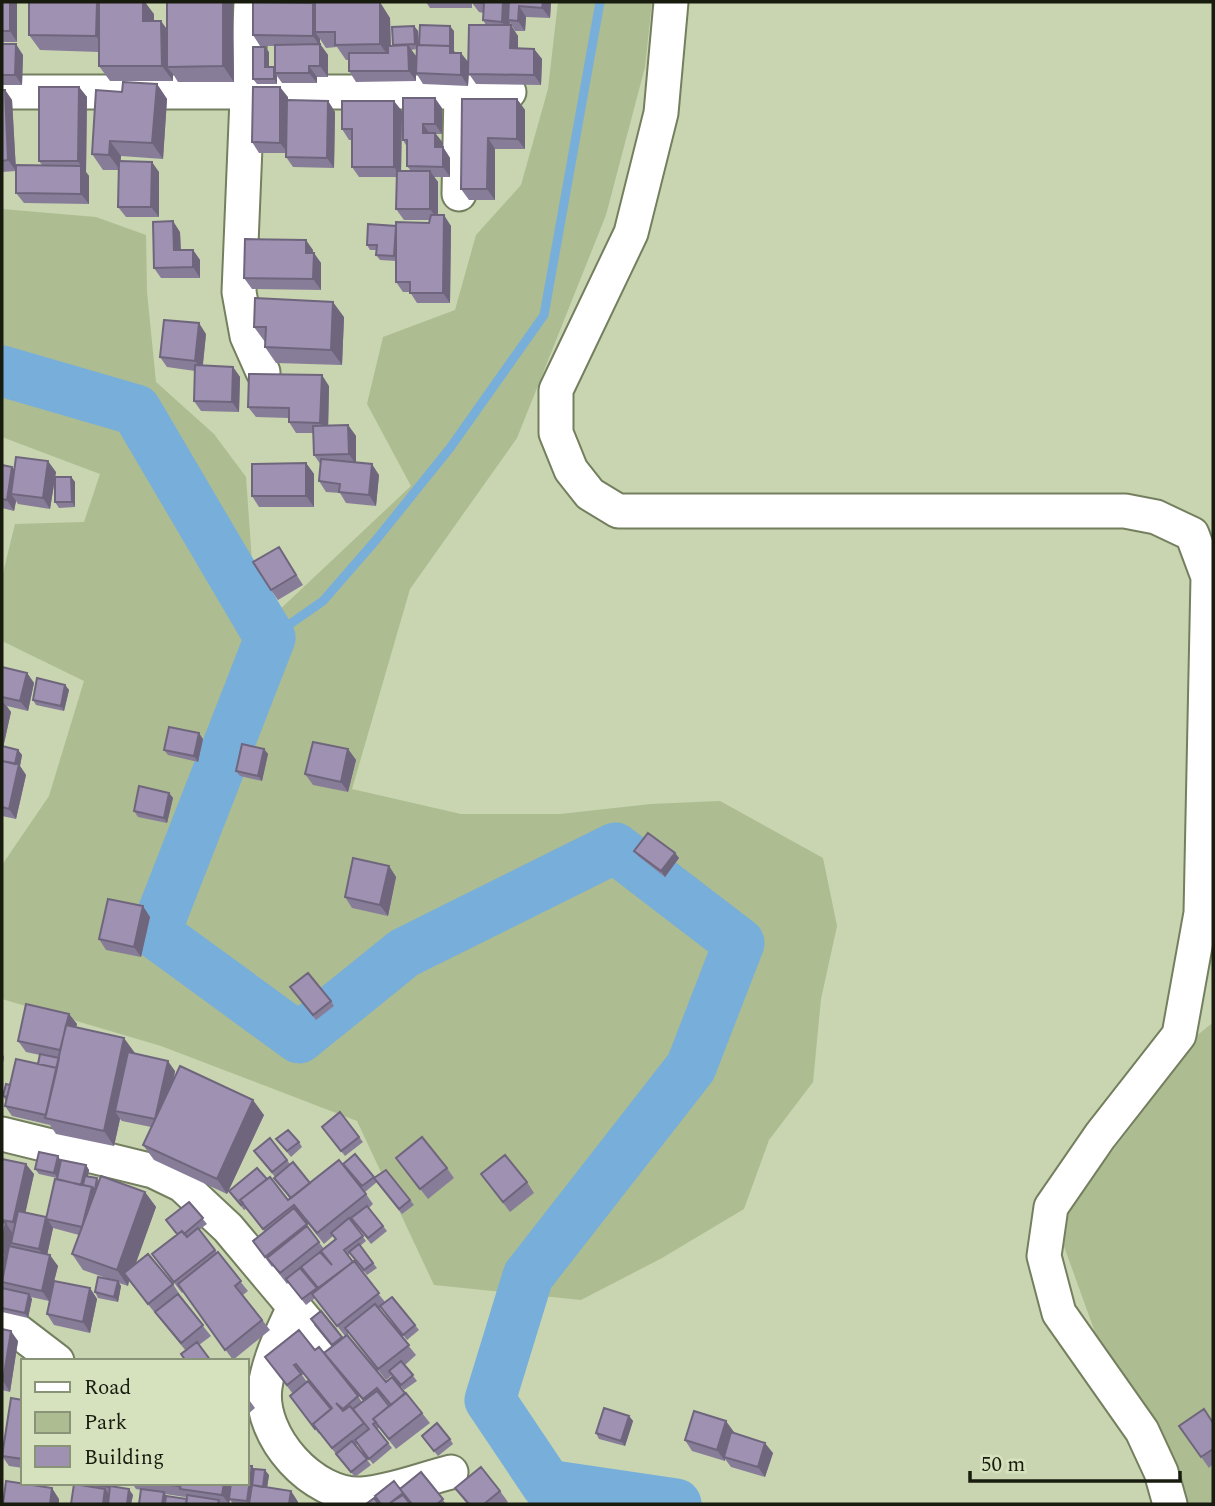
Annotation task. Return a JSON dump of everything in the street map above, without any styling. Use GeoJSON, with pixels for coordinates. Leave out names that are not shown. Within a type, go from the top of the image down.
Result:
{"type":"FeatureCollection","features":[{"type":"Feature","properties":{"kind":"street"},"geometry":{"type":"LineString","coordinates":[[251,2],[239,292],[247,336],[262,372]]}},
{"type":"Feature","properties":{"kind":"street"},"geometry":{"type":"LineString","coordinates":[[671,2],[661,113],[631,233],[556,390],[556,433],[571,470],[590,494],[618,510],[1125,512],[1156,517],[1192,534],[1208,577],[1201,914],[1179,1035],[1100,1136],[1051,1207],[1044,1256],[1059,1313],[1093,1366],[1142,1431],[1161,1472],[1170,1504]]}},
{"type":"Feature","properties":{"kind":"street"},"geometry":{"type":"LineString","coordinates":[[2,92],[509,92]]}},
{"type":"Feature","properties":{"kind":"street"},"geometry":{"type":"LineString","coordinates":[[459,194],[461,92]]}},
{"type":"Feature","properties":{"kind":"street"},"geometry":{"type":"LineString","coordinates":[[2,1133],[153,1171],[182,1185],[228,1228],[322,1340]]}},
{"type":"Feature","properties":{"kind":"street"},"geometry":{"type":"LineString","coordinates":[[294,1307],[274,1352],[264,1390],[272,1427],[290,1459],[327,1489],[361,1494],[451,1472]]}},
{"type":"Feature","properties":{"kind":"street"},"geometry":{"type":"LineString","coordinates":[[2,1319],[54,1359]]}},
{"type":"Feature","properties":{"kind":"green space"},"geometry":{"type":"Polygon","coordinates":[[[558,2],[652,2],[645,67],[606,215],[517,438],[410,589],[352,789],[461,814],[560,814],[651,804],[720,801],[823,858],[837,926],[821,999],[813,1082],[769,1140],[744,1209],[662,1258],[581,1300],[434,1285],[357,1121],[161,1046],[2,999],[2,865],[49,796],[84,681],[2,641],[2,577],[15,524],[84,522],[100,474],[2,437],[2,209],[96,217],[146,235],[147,292],[156,382],[214,434],[246,477],[254,590],[275,614],[411,486],[367,404],[383,337],[455,310],[476,235],[521,185],[548,89],[558,2]]]}},
{"type":"Feature","properties":{"kind":"green space"},"geometry":{"type":"Polygon","coordinates":[[[1213,1023],[1213,1504],[1185,1504],[1176,1462],[1105,1360],[1057,1227],[1182,1053],[1213,1023]]]}},
{"type":"Feature","properties":{"kind":"building"},"geometry":{"type":"Polygon","coordinates":[[[2,2],[10,2],[10,31],[2,31],[2,2]]]}},
{"type":"Feature","properties":{"kind":"building"},"geometry":{"type":"Polygon","coordinates":[[[29,2],[97,2],[96,36],[29,35],[29,2]]]}},
{"type":"Feature","properties":{"kind":"building"},"geometry":{"type":"Polygon","coordinates":[[[99,2],[143,2],[143,21],[161,21],[162,66],[99,66],[99,2]]]}},
{"type":"Feature","properties":{"kind":"building"},"geometry":{"type":"Polygon","coordinates":[[[167,2],[223,2],[223,66],[167,67],[167,2]]]}},
{"type":"Feature","properties":{"kind":"building"},"geometry":{"type":"Polygon","coordinates":[[[253,2],[313,3],[313,36],[253,35],[253,2]]]}},
{"type":"Feature","properties":{"kind":"building"},"geometry":{"type":"Polygon","coordinates":[[[315,2],[380,2],[380,44],[335,45],[335,32],[315,32],[315,2]]]}},
{"type":"Feature","properties":{"kind":"building"},"geometry":{"type":"Polygon","coordinates":[[[471,2],[503,2],[502,22],[483,20],[484,3],[471,2]]]}},
{"type":"Feature","properties":{"kind":"building"},"geometry":{"type":"Polygon","coordinates":[[[509,2],[543,2],[542,8],[519,6],[518,21],[508,20],[509,2]]]}},
{"type":"Feature","properties":{"kind":"building"},"geometry":{"type":"Polygon","coordinates":[[[420,25],[450,26],[450,46],[419,45],[420,25]]]}},
{"type":"Feature","properties":{"kind":"building"},"geometry":{"type":"Polygon","coordinates":[[[469,25],[511,25],[510,48],[534,49],[534,75],[468,74],[469,25]]]}},
{"type":"Feature","properties":{"kind":"building"},"geometry":{"type":"Polygon","coordinates":[[[414,26],[415,44],[393,45],[392,27],[414,26]]]}},
{"type":"Feature","properties":{"kind":"building"},"geometry":{"type":"Polygon","coordinates":[[[2,44],[16,44],[15,75],[2,75],[2,44]]]}},
{"type":"Feature","properties":{"kind":"building"},"geometry":{"type":"Polygon","coordinates":[[[320,44],[320,66],[309,66],[309,73],[275,73],[275,45],[320,44]]]}},
{"type":"Feature","properties":{"kind":"building"},"geometry":{"type":"Polygon","coordinates":[[[408,45],[409,71],[349,71],[349,53],[388,53],[388,46],[408,45]]]}},
{"type":"Feature","properties":{"kind":"building"},"geometry":{"type":"Polygon","coordinates":[[[417,45],[450,46],[450,53],[461,53],[461,75],[416,73],[417,45]]]}},
{"type":"Feature","properties":{"kind":"building"},"geometry":{"type":"Polygon","coordinates":[[[253,47],[265,47],[265,67],[274,67],[274,79],[253,79],[253,47]]]}},
{"type":"Feature","properties":{"kind":"building"},"geometry":{"type":"Polygon","coordinates":[[[123,82],[157,84],[152,143],[110,141],[109,155],[92,154],[96,90],[122,92],[123,82]]]}},
{"type":"Feature","properties":{"kind":"building"},"geometry":{"type":"Polygon","coordinates":[[[39,87],[79,87],[78,161],[39,161],[39,87]]]}},
{"type":"Feature","properties":{"kind":"building"},"geometry":{"type":"Polygon","coordinates":[[[253,87],[280,87],[280,143],[252,142],[253,87]]]}},
{"type":"Feature","properties":{"kind":"building"},"geometry":{"type":"Polygon","coordinates":[[[2,90],[5,90],[8,160],[2,161],[2,90]]]}},
{"type":"Feature","properties":{"kind":"building"},"geometry":{"type":"Polygon","coordinates":[[[403,98],[435,98],[435,124],[423,124],[423,133],[435,133],[435,147],[443,147],[443,167],[407,166],[407,140],[403,140],[403,98]]]}},
{"type":"Feature","properties":{"kind":"building"},"geometry":{"type":"Polygon","coordinates":[[[462,99],[517,99],[517,139],[488,138],[487,189],[461,189],[462,99]]]}},
{"type":"Feature","properties":{"kind":"building"},"geometry":{"type":"Polygon","coordinates":[[[287,100],[328,101],[327,158],[286,157],[287,100]]]}},
{"type":"Feature","properties":{"kind":"building"},"geometry":{"type":"Polygon","coordinates":[[[342,101],[394,101],[394,167],[352,167],[352,129],[342,129],[342,101]]]}},
{"type":"Feature","properties":{"kind":"building"},"geometry":{"type":"Polygon","coordinates":[[[119,161],[152,162],[151,207],[118,207],[119,161]]]}},
{"type":"Feature","properties":{"kind":"building"},"geometry":{"type":"Polygon","coordinates":[[[16,165],[81,166],[81,194],[16,193],[16,165]]]}},
{"type":"Feature","properties":{"kind":"building"},"geometry":{"type":"Polygon","coordinates":[[[397,171],[430,171],[430,209],[396,209],[397,171]]]}},
{"type":"Feature","properties":{"kind":"building"},"geometry":{"type":"Polygon","coordinates":[[[431,215],[444,215],[443,293],[410,293],[410,282],[396,282],[396,222],[429,223],[431,215]]]}},
{"type":"Feature","properties":{"kind":"building"},"geometry":{"type":"Polygon","coordinates":[[[173,221],[174,250],[193,250],[193,267],[154,268],[153,222],[173,221]]]}},
{"type":"Feature","properties":{"kind":"building"},"geometry":{"type":"Polygon","coordinates":[[[368,224],[396,226],[394,256],[376,255],[377,245],[367,245],[368,224]]]}},
{"type":"Feature","properties":{"kind":"building"},"geometry":{"type":"Polygon","coordinates":[[[245,239],[306,240],[306,253],[314,253],[313,279],[244,278],[245,239]]]}},
{"type":"Feature","properties":{"kind":"building"},"geometry":{"type":"Polygon","coordinates":[[[255,298],[333,302],[331,350],[265,347],[266,327],[254,327],[255,298]]]}},
{"type":"Feature","properties":{"kind":"building"},"geometry":{"type":"Polygon","coordinates":[[[164,320],[199,323],[195,361],[160,357],[164,320]]]}},
{"type":"Feature","properties":{"kind":"building"},"geometry":{"type":"Polygon","coordinates":[[[195,365],[233,367],[232,402],[194,401],[195,365]]]}},
{"type":"Feature","properties":{"kind":"building"},"geometry":{"type":"Polygon","coordinates":[[[249,374],[322,375],[320,423],[289,422],[289,408],[248,407],[249,374]]]}},
{"type":"Feature","properties":{"kind":"building"},"geometry":{"type":"Polygon","coordinates":[[[348,425],[349,454],[314,455],[313,426],[348,425]]]}},
{"type":"Feature","properties":{"kind":"building"},"geometry":{"type":"Polygon","coordinates":[[[16,457],[48,461],[43,498],[11,494],[16,457]]]}},
{"type":"Feature","properties":{"kind":"building"},"geometry":{"type":"Polygon","coordinates":[[[321,459],[372,464],[369,495],[339,492],[340,484],[319,481],[321,459]]]}},
{"type":"Feature","properties":{"kind":"building"},"geometry":{"type":"Polygon","coordinates":[[[306,463],[306,496],[252,496],[252,464],[306,463]]]}},
{"type":"Feature","properties":{"kind":"building"},"geometry":{"type":"Polygon","coordinates":[[[2,465],[12,467],[7,500],[2,499],[2,465]]]}},
{"type":"Feature","properties":{"kind":"building"},"geometry":{"type":"Polygon","coordinates":[[[55,477],[71,477],[72,502],[55,502],[55,477]]]}},
{"type":"Feature","properties":{"kind":"building"},"geometry":{"type":"Polygon","coordinates":[[[279,547],[296,575],[271,590],[253,562],[279,547]]]}},
{"type":"Feature","properties":{"kind":"building"},"geometry":{"type":"Polygon","coordinates":[[[2,667],[27,673],[20,701],[2,697],[2,667]]]}},
{"type":"Feature","properties":{"kind":"building"},"geometry":{"type":"Polygon","coordinates":[[[37,678],[65,685],[61,706],[33,700],[37,678]]]}},
{"type":"Feature","properties":{"kind":"building"},"geometry":{"type":"Polygon","coordinates":[[[169,727],[199,733],[194,756],[164,750],[169,727]]]}},
{"type":"Feature","properties":{"kind":"building"},"geometry":{"type":"Polygon","coordinates":[[[313,742],[348,749],[341,782],[305,774],[313,742]]]}},
{"type":"Feature","properties":{"kind":"building"},"geometry":{"type":"Polygon","coordinates":[[[242,744],[264,749],[258,776],[236,771],[242,744]]]}},
{"type":"Feature","properties":{"kind":"building"},"geometry":{"type":"Polygon","coordinates":[[[2,746],[18,750],[15,764],[2,761],[2,746]]]}},
{"type":"Feature","properties":{"kind":"building"},"geometry":{"type":"Polygon","coordinates":[[[2,761],[19,764],[9,809],[2,807],[2,761]]]}},
{"type":"Feature","properties":{"kind":"building"},"geometry":{"type":"Polygon","coordinates":[[[139,786],[169,793],[164,818],[134,811],[139,786]]]}},
{"type":"Feature","properties":{"kind":"building"},"geometry":{"type":"Polygon","coordinates":[[[648,833],[675,853],[661,871],[634,851],[648,833]]]}},
{"type":"Feature","properties":{"kind":"building"},"geometry":{"type":"Polygon","coordinates":[[[353,858],[389,866],[380,905],[345,897],[353,858]]]}},
{"type":"Feature","properties":{"kind":"building"},"geometry":{"type":"Polygon","coordinates":[[[108,899],[143,906],[134,947],[99,939],[108,899]]]}},
{"type":"Feature","properties":{"kind":"building"},"geometry":{"type":"Polygon","coordinates":[[[308,973],[331,1001],[313,1015],[290,987],[308,973]]]}},
{"type":"Feature","properties":{"kind":"building"},"geometry":{"type":"Polygon","coordinates":[[[26,1004],[69,1014],[60,1050],[18,1041],[26,1004]]]}},
{"type":"Feature","properties":{"kind":"building"},"geometry":{"type":"Polygon","coordinates":[[[66,1025],[124,1038],[104,1131],[45,1118],[66,1025]]]}},
{"type":"Feature","properties":{"kind":"building"},"geometry":{"type":"Polygon","coordinates":[[[128,1052],[168,1061],[155,1119],[115,1111],[128,1052]]]}},
{"type":"Feature","properties":{"kind":"building"},"geometry":{"type":"Polygon","coordinates":[[[40,1054],[59,1058],[57,1068],[38,1064],[40,1054]]]}},
{"type":"Feature","properties":{"kind":"building"},"geometry":{"type":"Polygon","coordinates":[[[16,1059],[57,1068],[46,1115],[5,1106],[16,1059]]]}},
{"type":"Feature","properties":{"kind":"building"},"geometry":{"type":"Polygon","coordinates":[[[180,1066],[253,1100],[217,1179],[143,1145],[180,1066]]]}},
{"type":"Feature","properties":{"kind":"building"},"geometry":{"type":"Polygon","coordinates":[[[6,1084],[10,1085],[7,1097],[3,1096],[6,1084]]]}},
{"type":"Feature","properties":{"kind":"building"},"geometry":{"type":"Polygon","coordinates":[[[340,1112],[359,1137],[341,1151],[322,1127],[340,1112]]]}},
{"type":"Feature","properties":{"kind":"building"},"geometry":{"type":"Polygon","coordinates":[[[288,1130],[299,1142],[287,1151],[276,1139],[288,1130]]]}},
{"type":"Feature","properties":{"kind":"building"},"geometry":{"type":"Polygon","coordinates":[[[422,1137],[447,1168],[420,1189],[396,1158],[422,1137]]]}},
{"type":"Feature","properties":{"kind":"building"},"geometry":{"type":"Polygon","coordinates":[[[270,1138],[287,1160],[272,1172],[254,1151],[270,1138]]]}},
{"type":"Feature","properties":{"kind":"building"},"geometry":{"type":"Polygon","coordinates":[[[39,1152],[58,1156],[54,1173],[35,1169],[39,1152]]]}},
{"type":"Feature","properties":{"kind":"building"},"geometry":{"type":"Polygon","coordinates":[[[355,1154],[374,1177],[362,1186],[343,1164],[355,1154]]]}},
{"type":"Feature","properties":{"kind":"building"},"geometry":{"type":"Polygon","coordinates":[[[505,1155],[527,1182],[503,1202],[481,1174],[505,1155]]]}},
{"type":"Feature","properties":{"kind":"building"},"geometry":{"type":"Polygon","coordinates":[[[2,1159],[26,1164],[13,1222],[2,1220],[2,1159]]]}},
{"type":"Feature","properties":{"kind":"building"},"geometry":{"type":"Polygon","coordinates":[[[61,1160],[86,1165],[81,1185],[57,1179],[61,1160]]]}},
{"type":"Feature","properties":{"kind":"building"},"geometry":{"type":"Polygon","coordinates":[[[339,1160],[366,1194],[317,1233],[294,1205],[263,1229],[240,1200],[270,1177],[288,1200],[339,1160]]]}},
{"type":"Feature","properties":{"kind":"building"},"geometry":{"type":"Polygon","coordinates":[[[293,1162],[310,1183],[291,1198],[274,1178],[293,1162]]]}},
{"type":"Feature","properties":{"kind":"building"},"geometry":{"type":"Polygon","coordinates":[[[257,1168],[267,1179],[240,1200],[243,1203],[241,1205],[229,1191],[257,1168]]]}},
{"type":"Feature","properties":{"kind":"building"},"geometry":{"type":"Polygon","coordinates":[[[386,1170],[410,1200],[399,1209],[374,1178],[386,1170]]]}},
{"type":"Feature","properties":{"kind":"building"},"geometry":{"type":"Polygon","coordinates":[[[85,1176],[97,1178],[95,1190],[83,1185],[85,1176]]]}},
{"type":"Feature","properties":{"kind":"building"},"geometry":{"type":"Polygon","coordinates":[[[101,1176],[145,1192],[117,1270],[72,1254],[101,1176]]]}},
{"type":"Feature","properties":{"kind":"building"},"geometry":{"type":"Polygon","coordinates":[[[55,1179],[92,1187],[82,1227],[46,1219],[55,1179]]]}},
{"type":"Feature","properties":{"kind":"building"},"geometry":{"type":"Polygon","coordinates":[[[189,1202],[203,1218],[184,1234],[182,1231],[177,1234],[166,1220],[189,1202]]]}},
{"type":"Feature","properties":{"kind":"building"},"geometry":{"type":"Polygon","coordinates":[[[367,1206],[383,1226],[368,1238],[351,1218],[367,1206]]]}},
{"type":"Feature","properties":{"kind":"building"},"geometry":{"type":"Polygon","coordinates":[[[294,1208],[307,1224],[265,1257],[253,1241],[294,1208]]]}},
{"type":"Feature","properties":{"kind":"building"},"geometry":{"type":"Polygon","coordinates":[[[18,1211],[46,1217],[39,1249],[11,1243],[18,1211]]]}},
{"type":"Feature","properties":{"kind":"building"},"geometry":{"type":"Polygon","coordinates":[[[349,1218],[363,1236],[344,1250],[353,1262],[318,1288],[301,1267],[320,1252],[332,1265],[321,1251],[336,1239],[331,1233],[349,1218]]]}},
{"type":"Feature","properties":{"kind":"building"},"geometry":{"type":"Polygon","coordinates":[[[2,1222],[6,1223],[2,1240],[2,1222]]]}},
{"type":"Feature","properties":{"kind":"building"},"geometry":{"type":"Polygon","coordinates":[[[307,1226],[319,1242],[280,1273],[267,1258],[307,1226]]]}},
{"type":"Feature","properties":{"kind":"building"},"geometry":{"type":"Polygon","coordinates":[[[198,1228],[215,1250],[174,1282],[152,1254],[182,1231],[187,1237],[198,1228]]]}},
{"type":"Feature","properties":{"kind":"building"},"geometry":{"type":"Polygon","coordinates":[[[359,1244],[373,1263],[364,1270],[349,1252],[359,1244]]]}},
{"type":"Feature","properties":{"kind":"building"},"geometry":{"type":"Polygon","coordinates":[[[9,1246],[50,1255],[42,1291],[2,1282],[9,1246]]]}},
{"type":"Feature","properties":{"kind":"building"},"geometry":{"type":"Polygon","coordinates":[[[218,1252],[241,1281],[235,1286],[262,1320],[225,1350],[178,1284],[218,1252]]]}},
{"type":"Feature","properties":{"kind":"building"},"geometry":{"type":"Polygon","coordinates":[[[148,1254],[173,1284],[148,1304],[124,1273],[148,1254]]]}},
{"type":"Feature","properties":{"kind":"building"},"geometry":{"type":"Polygon","coordinates":[[[354,1261],[379,1293],[337,1326],[312,1294],[354,1261]]]}},
{"type":"Feature","properties":{"kind":"building"},"geometry":{"type":"Polygon","coordinates":[[[300,1268],[317,1288],[302,1299],[286,1279],[300,1268]]]}},
{"type":"Feature","properties":{"kind":"building"},"geometry":{"type":"Polygon","coordinates":[[[98,1277],[118,1281],[114,1297],[95,1292],[98,1277]]]}},
{"type":"Feature","properties":{"kind":"building"},"geometry":{"type":"Polygon","coordinates":[[[54,1281],[90,1288],[83,1322],[47,1314],[54,1281]]]}},
{"type":"Feature","properties":{"kind":"building"},"geometry":{"type":"Polygon","coordinates":[[[2,1288],[29,1294],[25,1313],[2,1308],[2,1288]]]}},
{"type":"Feature","properties":{"kind":"building"},"geometry":{"type":"Polygon","coordinates":[[[178,1294],[203,1325],[181,1343],[155,1312],[178,1294]]]}},
{"type":"Feature","properties":{"kind":"building"},"geometry":{"type":"Polygon","coordinates":[[[392,1297],[415,1325],[403,1335],[380,1306],[392,1297]]]}},
{"type":"Feature","properties":{"kind":"building"},"geometry":{"type":"Polygon","coordinates":[[[375,1304],[409,1345],[378,1369],[345,1328],[375,1304]]]}},
{"type":"Feature","properties":{"kind":"building"},"geometry":{"type":"Polygon","coordinates":[[[321,1311],[342,1337],[332,1345],[311,1319],[321,1311]]]}},
{"type":"Feature","properties":{"kind":"building"},"geometry":{"type":"Polygon","coordinates":[[[2,1329],[11,1331],[3,1381],[2,1381],[2,1329]]]}},
{"type":"Feature","properties":{"kind":"building"},"geometry":{"type":"Polygon","coordinates":[[[299,1330],[315,1350],[319,1347],[358,1396],[343,1409],[336,1403],[343,1411],[350,1406],[364,1423],[332,1448],[313,1424],[332,1408],[296,1364],[294,1365],[301,1374],[287,1385],[265,1357],[299,1330]]]}},
{"type":"Feature","properties":{"kind":"building"},"geometry":{"type":"Polygon","coordinates":[[[347,1335],[386,1382],[392,1377],[405,1393],[391,1405],[377,1388],[363,1399],[324,1353],[347,1335]]]}},
{"type":"Feature","properties":{"kind":"building"},"geometry":{"type":"Polygon","coordinates":[[[197,1342],[210,1359],[185,1359],[181,1354],[197,1342]]]}},
{"type":"Feature","properties":{"kind":"building"},"geometry":{"type":"Polygon","coordinates":[[[401,1361],[413,1375],[401,1385],[389,1371],[401,1361]]]}},
{"type":"Feature","properties":{"kind":"building"},"geometry":{"type":"Polygon","coordinates":[[[308,1381],[331,1409],[313,1424],[315,1429],[290,1396],[308,1381]]]}},
{"type":"Feature","properties":{"kind":"building"},"geometry":{"type":"Polygon","coordinates":[[[377,1391],[389,1406],[373,1419],[376,1422],[373,1424],[388,1443],[369,1459],[355,1440],[369,1429],[353,1409],[377,1391]]]}},
{"type":"Feature","properties":{"kind":"building"},"geometry":{"type":"Polygon","coordinates":[[[406,1393],[422,1413],[389,1439],[373,1419],[406,1393]]]}},
{"type":"Feature","properties":{"kind":"building"},"geometry":{"type":"Polygon","coordinates":[[[11,1398],[21,1400],[21,1459],[2,1456],[11,1398]]]}},
{"type":"Feature","properties":{"kind":"building"},"geometry":{"type":"Polygon","coordinates":[[[604,1408],[629,1416],[621,1441],[596,1433],[604,1408]]]}},
{"type":"Feature","properties":{"kind":"building"},"geometry":{"type":"Polygon","coordinates":[[[1204,1409],[1213,1423],[1213,1449],[1201,1457],[1179,1426],[1204,1409]]]}},
{"type":"Feature","properties":{"kind":"building"},"geometry":{"type":"Polygon","coordinates":[[[694,1411],[726,1421],[717,1450],[685,1440],[694,1411]]]}},
{"type":"Feature","properties":{"kind":"building"},"geometry":{"type":"Polygon","coordinates":[[[437,1423],[450,1439],[434,1451],[422,1436],[437,1423]]]}},
{"type":"Feature","properties":{"kind":"building"},"geometry":{"type":"Polygon","coordinates":[[[731,1432],[765,1443],[758,1467],[724,1457],[731,1432]]]}},
{"type":"Feature","properties":{"kind":"building"},"geometry":{"type":"Polygon","coordinates":[[[352,1441],[367,1459],[351,1472],[336,1454],[352,1441]]]}},
{"type":"Feature","properties":{"kind":"building"},"geometry":{"type":"Polygon","coordinates":[[[248,1466],[252,1466],[247,1501],[229,1499],[231,1485],[248,1485],[248,1466]]]}},
{"type":"Feature","properties":{"kind":"building"},"geometry":{"type":"Polygon","coordinates":[[[481,1467],[500,1491],[484,1504],[469,1504],[455,1488],[481,1467]]]}},
{"type":"Feature","properties":{"kind":"building"},"geometry":{"type":"Polygon","coordinates":[[[254,1469],[265,1470],[263,1487],[252,1485],[254,1469]]]}},
{"type":"Feature","properties":{"kind":"building"},"geometry":{"type":"Polygon","coordinates":[[[421,1472],[443,1499],[437,1504],[412,1504],[400,1489],[421,1472]]]}},
{"type":"Feature","properties":{"kind":"building"},"geometry":{"type":"Polygon","coordinates":[[[6,1481],[52,1488],[50,1504],[3,1504],[6,1481]]]}},
{"type":"Feature","properties":{"kind":"building"},"geometry":{"type":"Polygon","coordinates":[[[394,1481],[403,1493],[390,1503],[403,1495],[410,1504],[381,1504],[375,1496],[394,1481]]]}},
{"type":"Feature","properties":{"kind":"building"},"geometry":{"type":"Polygon","coordinates":[[[74,1485],[105,1489],[103,1504],[71,1504],[74,1485]]]}},
{"type":"Feature","properties":{"kind":"building"},"geometry":{"type":"Polygon","coordinates":[[[181,1485],[224,1485],[222,1495],[180,1489],[181,1485]]]}},
{"type":"Feature","properties":{"kind":"building"},"geometry":{"type":"Polygon","coordinates":[[[252,1485],[291,1491],[289,1504],[249,1504],[252,1485]]]}},
{"type":"Feature","properties":{"kind":"building"},"geometry":{"type":"Polygon","coordinates":[[[110,1486],[129,1489],[127,1504],[108,1504],[110,1486]]]}},
{"type":"Feature","properties":{"kind":"building"},"geometry":{"type":"Polygon","coordinates":[[[141,1489],[164,1492],[162,1504],[139,1504],[141,1489]]]}},
{"type":"Feature","properties":{"kind":"building"},"geometry":{"type":"Polygon","coordinates":[[[187,1495],[219,1500],[218,1504],[186,1504],[187,1495]]]}},
{"type":"Feature","properties":{"kind":"building"},"geometry":{"type":"Polygon","coordinates":[[[166,1496],[187,1499],[186,1504],[165,1504],[166,1496]]]}},
{"type":"Feature","properties":{"kind":"building"},"geometry":{"type":"Polygon","coordinates":[[[374,1498],[379,1504],[366,1504],[374,1498]]]}},
{"type":"Feature","properties":{"kind":"waterway"},"geometry":{"type":"LineString","coordinates":[[270,638],[323,601],[376,540],[450,448],[544,315],[600,2]]}},
{"type":"Feature","properties":{"kind":"waterway"},"geometry":{"type":"LineString","coordinates":[[2,371],[136,410],[270,638],[155,933],[299,1038],[404,953],[615,848],[739,943],[691,1067],[528,1276],[490,1400],[547,1485],[676,1504]]}}]}
